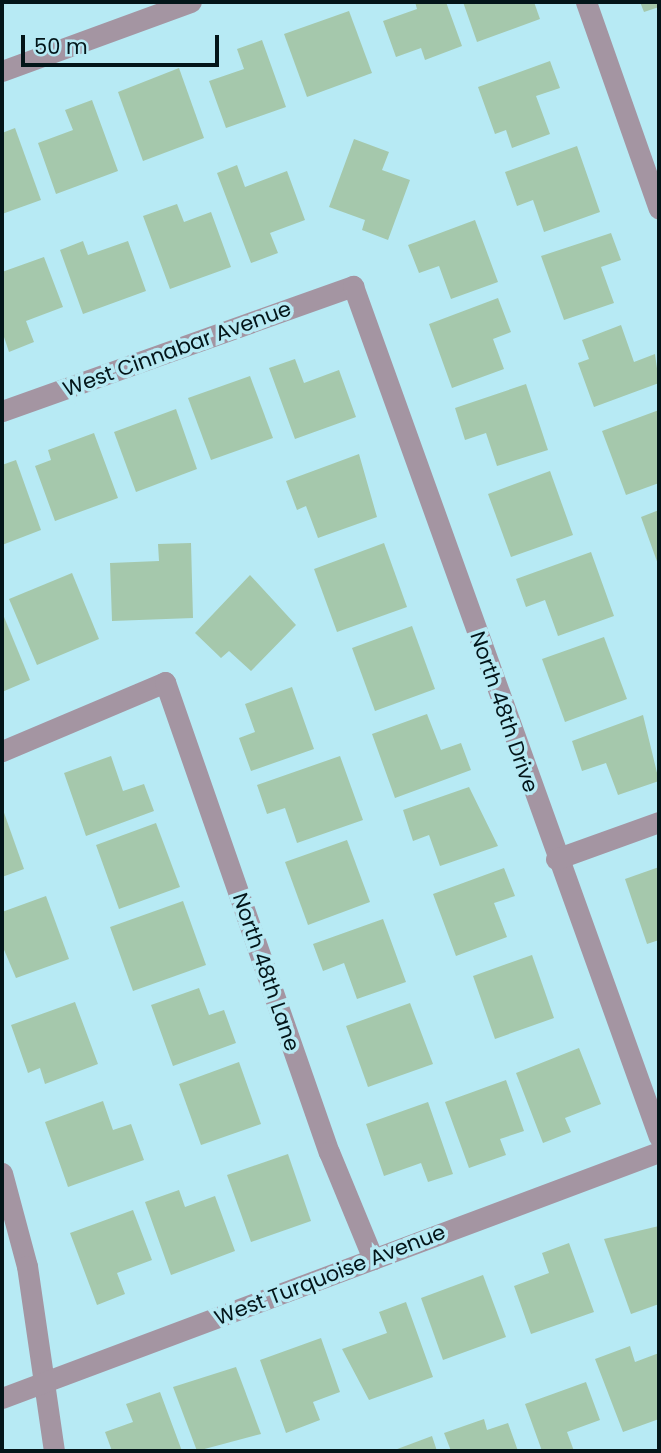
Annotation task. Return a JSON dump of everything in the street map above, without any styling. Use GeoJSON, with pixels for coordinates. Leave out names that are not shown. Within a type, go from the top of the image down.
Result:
{"type":"FeatureCollection","features":[{"type":"Feature","properties":{"kind":"street"},"geometry":{"type":"LineString","coordinates":[[2,71],[191,2]]}},
{"type":"Feature","properties":{"kind":"street"},"geometry":{"type":"LineString","coordinates":[[586,2],[659,209]]}},
{"type":"Feature","properties":{"kind":"street","name":"West Cinnabar Avenue"},"geometry":{"type":"LineString","coordinates":[[2,411],[353,286]]}},
{"type":"Feature","properties":{"kind":"street","name":"North 48th Drive"},"geometry":{"type":"LineString","coordinates":[[353,286],[556,859],[659,1137]]}},
{"type":"Feature","properties":{"kind":"street","name":"North 48th Lane"},"geometry":{"type":"LineString","coordinates":[[2,751],[165,682],[329,1152],[373,1259]]}},
{"type":"Feature","properties":{"kind":"street"},"geometry":{"type":"LineString","coordinates":[[556,859],[659,822]]}},
{"type":"Feature","properties":{"kind":"street","name":"West Turquoise Avenue"},"geometry":{"type":"LineString","coordinates":[[2,1398],[659,1152]]}},
{"type":"Feature","properties":{"kind":"street"},"geometry":{"type":"LineString","coordinates":[[2,1173],[27,1266],[54,1451]]}},
{"type":"Feature","properties":{"kind":"building"},"geometry":{"type":"Polygon","coordinates":[[[415,2],[446,2],[462,46],[425,60],[421,48],[396,57],[383,21],[417,9],[415,2]]]}},
{"type":"Feature","properties":{"kind":"building"},"geometry":{"type":"Polygon","coordinates":[[[463,2],[534,2],[540,19],[477,42],[463,2]]]}},
{"type":"Feature","properties":{"kind":"building"},"geometry":{"type":"Polygon","coordinates":[[[640,2],[659,2],[659,7],[644,12],[640,2]]]}},
{"type":"Feature","properties":{"kind":"building"},"geometry":{"type":"Polygon","coordinates":[[[349,11],[372,73],[307,97],[284,34],[349,11]]]}},
{"type":"Feature","properties":{"kind":"building"},"geometry":{"type":"Polygon","coordinates":[[[262,40],[286,107],[226,128],[209,81],[244,69],[237,49],[262,40]]]}},
{"type":"Feature","properties":{"kind":"building"},"geometry":{"type":"Polygon","coordinates":[[[550,61],[560,88],[536,96],[550,134],[512,148],[506,130],[495,134],[478,87],[550,61]]]}},
{"type":"Feature","properties":{"kind":"building"},"geometry":{"type":"Polygon","coordinates":[[[179,68],[204,138],[143,161],[118,92],[179,68]]]}},
{"type":"Feature","properties":{"kind":"building"},"geometry":{"type":"Polygon","coordinates":[[[92,100],[118,171],[56,194],[38,143],[73,130],[65,110],[92,100]]]}},
{"type":"Feature","properties":{"kind":"building"},"geometry":{"type":"Polygon","coordinates":[[[15,128],[41,200],[2,214],[2,133],[15,128]]]}},
{"type":"Feature","properties":{"kind":"building"},"geometry":{"type":"Polygon","coordinates":[[[354,139],[389,152],[382,170],[410,180],[388,240],[362,230],[365,220],[329,207],[354,139]]]}},
{"type":"Feature","properties":{"kind":"building"},"geometry":{"type":"Polygon","coordinates":[[[577,146],[600,212],[544,232],[533,200],[517,206],[505,172],[577,146]]]}},
{"type":"Feature","properties":{"kind":"building"},"geometry":{"type":"Polygon","coordinates":[[[237,165],[245,187],[287,171],[305,220],[270,233],[278,253],[251,263],[217,173],[237,165]]]}},
{"type":"Feature","properties":{"kind":"building"},"geometry":{"type":"Polygon","coordinates":[[[177,204],[184,222],[211,212],[231,267],[170,289],[143,216],[177,204]]]}},
{"type":"Feature","properties":{"kind":"building"},"geometry":{"type":"Polygon","coordinates":[[[475,220],[498,282],[451,299],[439,266],[419,273],[408,245],[475,220]]]}},
{"type":"Feature","properties":{"kind":"building"},"geometry":{"type":"Polygon","coordinates":[[[611,233],[621,260],[601,267],[614,303],[564,320],[541,256],[611,233]]]}},
{"type":"Feature","properties":{"kind":"building"},"geometry":{"type":"Polygon","coordinates":[[[83,241],[88,255],[128,241],[146,291],[83,314],[60,250],[83,241]]]}},
{"type":"Feature","properties":{"kind":"building"},"geometry":{"type":"Polygon","coordinates":[[[44,257],[63,307],[26,321],[34,342],[9,352],[2,331],[2,272],[44,257]]]}},
{"type":"Feature","properties":{"kind":"building"},"geometry":{"type":"Polygon","coordinates":[[[498,298],[511,332],[493,339],[504,369],[452,388],[429,324],[498,298]]]}},
{"type":"Feature","properties":{"kind":"building"},"geometry":{"type":"Polygon","coordinates":[[[621,325],[634,362],[655,354],[659,383],[594,407],[578,363],[589,359],[582,340],[621,325]]]}},
{"type":"Feature","properties":{"kind":"building"},"geometry":{"type":"Polygon","coordinates":[[[295,359],[304,383],[339,370],[356,417],[295,439],[269,368],[295,359]]]}},
{"type":"Feature","properties":{"kind":"building"},"geometry":{"type":"Polygon","coordinates":[[[250,376],[273,438],[211,460],[188,398],[250,376]]]}},
{"type":"Feature","properties":{"kind":"building"},"geometry":{"type":"Polygon","coordinates":[[[526,384],[548,450],[497,466],[486,433],[465,440],[455,408],[526,384]]]}},
{"type":"Feature","properties":{"kind":"building"},"geometry":{"type":"Polygon","coordinates":[[[176,409],[197,469],[136,492],[114,432],[176,409]]]}},
{"type":"Feature","properties":{"kind":"building"},"geometry":{"type":"Polygon","coordinates":[[[659,410],[659,483],[626,495],[602,431],[659,410]]]}},
{"type":"Feature","properties":{"kind":"building"},"geometry":{"type":"Polygon","coordinates":[[[94,433],[118,498],[55,521],[35,466],[51,460],[48,450],[94,433]]]}},
{"type":"Feature","properties":{"kind":"building"},"geometry":{"type":"Polygon","coordinates":[[[359,454],[377,517],[318,538],[306,506],[297,510],[286,481],[359,454]]]}},
{"type":"Feature","properties":{"kind":"building"},"geometry":{"type":"Polygon","coordinates":[[[16,460],[41,530],[2,545],[2,465],[16,460]]]}},
{"type":"Feature","properties":{"kind":"building"},"geometry":{"type":"Polygon","coordinates":[[[550,471],[573,535],[511,557],[488,494],[550,471]]]}},
{"type":"Feature","properties":{"kind":"building"},"geometry":{"type":"Polygon","coordinates":[[[659,510],[659,567],[641,517],[659,510]]]}},
{"type":"Feature","properties":{"kind":"building"},"geometry":{"type":"Polygon","coordinates":[[[191,543],[193,618],[112,621],[110,563],[159,561],[158,544],[191,543]]]}},
{"type":"Feature","properties":{"kind":"building"},"geometry":{"type":"Polygon","coordinates":[[[384,543],[407,607],[337,632],[314,569],[384,543]]]}},
{"type":"Feature","properties":{"kind":"building"},"geometry":{"type":"Polygon","coordinates":[[[591,552],[614,616],[558,636],[545,600],[526,607],[516,579],[591,552]]]}},
{"type":"Feature","properties":{"kind":"building"},"geometry":{"type":"Polygon","coordinates":[[[72,573],[99,639],[37,665],[9,599],[72,573]]]}},
{"type":"Feature","properties":{"kind":"building"},"geometry":{"type":"Polygon","coordinates":[[[250,575],[296,625],[251,671],[229,651],[221,658],[195,633],[250,575]]]}},
{"type":"Feature","properties":{"kind":"building"},"geometry":{"type":"Polygon","coordinates":[[[2,612],[30,680],[2,692],[2,612]]]}},
{"type":"Feature","properties":{"kind":"building"},"geometry":{"type":"Polygon","coordinates":[[[412,626],[435,689],[375,711],[352,648],[412,626]]]}},
{"type":"Feature","properties":{"kind":"building"},"geometry":{"type":"Polygon","coordinates":[[[604,637],[627,699],[565,722],[542,659],[604,637]]]}},
{"type":"Feature","properties":{"kind":"building"},"geometry":{"type":"Polygon","coordinates":[[[292,687],[314,749],[251,771],[239,738],[255,732],[245,704],[292,687]]]}},
{"type":"Feature","properties":{"kind":"building"},"geometry":{"type":"Polygon","coordinates":[[[427,714],[441,750],[461,743],[471,770],[395,798],[372,734],[427,714]]]}},
{"type":"Feature","properties":{"kind":"building"},"geometry":{"type":"Polygon","coordinates":[[[643,715],[659,781],[618,795],[606,763],[582,771],[572,741],[643,715]]]}},
{"type":"Feature","properties":{"kind":"building"},"geometry":{"type":"Polygon","coordinates":[[[111,756],[123,791],[144,784],[154,811],[86,836],[64,773],[111,756]]]}},
{"type":"Feature","properties":{"kind":"building"},"geometry":{"type":"Polygon","coordinates":[[[340,756],[363,820],[297,843],[285,808],[267,814],[257,785],[340,756]]]}},
{"type":"Feature","properties":{"kind":"building"},"geometry":{"type":"Polygon","coordinates":[[[469,787],[498,846],[440,866],[429,835],[413,841],[403,810],[469,787]]]}},
{"type":"Feature","properties":{"kind":"building"},"geometry":{"type":"Polygon","coordinates":[[[2,807],[24,869],[2,877],[2,807]]]}},
{"type":"Feature","properties":{"kind":"building"},"geometry":{"type":"Polygon","coordinates":[[[156,823],[180,887],[119,909],[96,845],[156,823]]]}},
{"type":"Feature","properties":{"kind":"building"},"geometry":{"type":"Polygon","coordinates":[[[347,840],[370,902],[308,925],[285,862],[347,840]]]}},
{"type":"Feature","properties":{"kind":"building"},"geometry":{"type":"Polygon","coordinates":[[[659,867],[659,940],[647,944],[625,879],[659,867]]]}},
{"type":"Feature","properties":{"kind":"building"},"geometry":{"type":"Polygon","coordinates":[[[504,868],[515,896],[494,903],[507,937],[456,956],[433,894],[504,868]]]}},
{"type":"Feature","properties":{"kind":"building"},"geometry":{"type":"Polygon","coordinates":[[[46,896],[69,959],[16,978],[2,945],[2,912],[46,896]]]}},
{"type":"Feature","properties":{"kind":"building"},"geometry":{"type":"Polygon","coordinates":[[[183,901],[206,965],[133,991],[110,927],[183,901]]]}},
{"type":"Feature","properties":{"kind":"building"},"geometry":{"type":"Polygon","coordinates":[[[383,919],[406,982],[357,999],[344,963],[323,971],[313,944],[383,919]]]}},
{"type":"Feature","properties":{"kind":"building"},"geometry":{"type":"Polygon","coordinates":[[[532,955],[554,1018],[495,1039],[473,976],[532,955]]]}},
{"type":"Feature","properties":{"kind":"building"},"geometry":{"type":"Polygon","coordinates":[[[199,988],[209,1015],[224,1010],[236,1043],[173,1066],[151,1005],[199,988]]]}},
{"type":"Feature","properties":{"kind":"building"},"geometry":{"type":"Polygon","coordinates":[[[75,1002],[98,1064],[45,1084],[40,1068],[28,1073],[11,1025],[75,1002]]]}},
{"type":"Feature","properties":{"kind":"building"},"geometry":{"type":"Polygon","coordinates":[[[410,1003],[433,1064],[368,1087],[346,1026],[410,1003]]]}},
{"type":"Feature","properties":{"kind":"building"},"geometry":{"type":"Polygon","coordinates":[[[579,1048],[601,1104],[565,1118],[571,1132],[543,1143],[516,1073],[579,1048]]]}},
{"type":"Feature","properties":{"kind":"building"},"geometry":{"type":"Polygon","coordinates":[[[239,1062],[261,1124],[201,1145],[179,1084],[239,1062]]]}},
{"type":"Feature","properties":{"kind":"building"},"geometry":{"type":"Polygon","coordinates":[[[506,1080],[524,1131],[500,1139],[506,1155],[469,1168],[445,1102],[506,1080]]]}},
{"type":"Feature","properties":{"kind":"building"},"geometry":{"type":"Polygon","coordinates":[[[103,1101],[113,1130],[131,1124],[144,1160],[68,1187],[45,1122],[103,1101]]]}},
{"type":"Feature","properties":{"kind":"building"},"geometry":{"type":"Polygon","coordinates":[[[428,1102],[453,1174],[428,1182],[421,1163],[384,1176],[366,1124],[428,1102]]]}},
{"type":"Feature","properties":{"kind":"building"},"geometry":{"type":"Polygon","coordinates":[[[288,1154],[311,1221],[251,1242],[227,1175],[288,1154]]]}},
{"type":"Feature","properties":{"kind":"building"},"geometry":{"type":"Polygon","coordinates":[[[179,1190],[185,1207],[215,1196],[235,1251],[171,1275],[145,1202],[179,1190]]]}},
{"type":"Feature","properties":{"kind":"building"},"geometry":{"type":"Polygon","coordinates":[[[133,1210],[152,1260],[117,1273],[125,1294],[97,1305],[70,1233],[133,1210]]]}},
{"type":"Feature","properties":{"kind":"building"},"geometry":{"type":"Polygon","coordinates":[[[659,1226],[659,1304],[631,1314],[604,1239],[659,1226]]]}},
{"type":"Feature","properties":{"kind":"building"},"geometry":{"type":"Polygon","coordinates":[[[569,1243],[594,1312],[531,1334],[514,1286],[549,1273],[542,1253],[569,1243]]]}},
{"type":"Feature","properties":{"kind":"building"},"geometry":{"type":"Polygon","coordinates":[[[483,1275],[506,1337],[443,1360],[421,1298],[483,1275]]]}},
{"type":"Feature","properties":{"kind":"building"},"geometry":{"type":"Polygon","coordinates":[[[406,1302],[433,1377],[369,1400],[342,1349],[387,1333],[379,1312],[406,1302]]]}},
{"type":"Feature","properties":{"kind":"building"},"geometry":{"type":"Polygon","coordinates":[[[321,1338],[340,1392],[313,1402],[320,1420],[286,1433],[260,1360],[321,1338]]]}},
{"type":"Feature","properties":{"kind":"building"},"geometry":{"type":"Polygon","coordinates":[[[630,1346],[635,1362],[659,1353],[659,1419],[623,1432],[595,1359],[630,1346]]]}},
{"type":"Feature","properties":{"kind":"building"},"geometry":{"type":"Polygon","coordinates":[[[236,1367],[261,1434],[197,1451],[173,1387],[236,1367]]]}},
{"type":"Feature","properties":{"kind":"building"},"geometry":{"type":"Polygon","coordinates":[[[586,1382],[600,1420],[567,1432],[574,1451],[542,1451],[525,1404],[586,1382]]]}},
{"type":"Feature","properties":{"kind":"building"},"geometry":{"type":"Polygon","coordinates":[[[160,1392],[182,1451],[112,1451],[105,1432],[133,1422],[126,1404],[160,1392]]]}},
{"type":"Feature","properties":{"kind":"building"},"geometry":{"type":"Polygon","coordinates":[[[484,1419],[487,1430],[508,1423],[518,1451],[451,1451],[444,1433],[484,1419]]]}},
{"type":"Feature","properties":{"kind":"building"},"geometry":{"type":"Polygon","coordinates":[[[432,1436],[437,1451],[392,1451],[432,1436]]]}}]}
